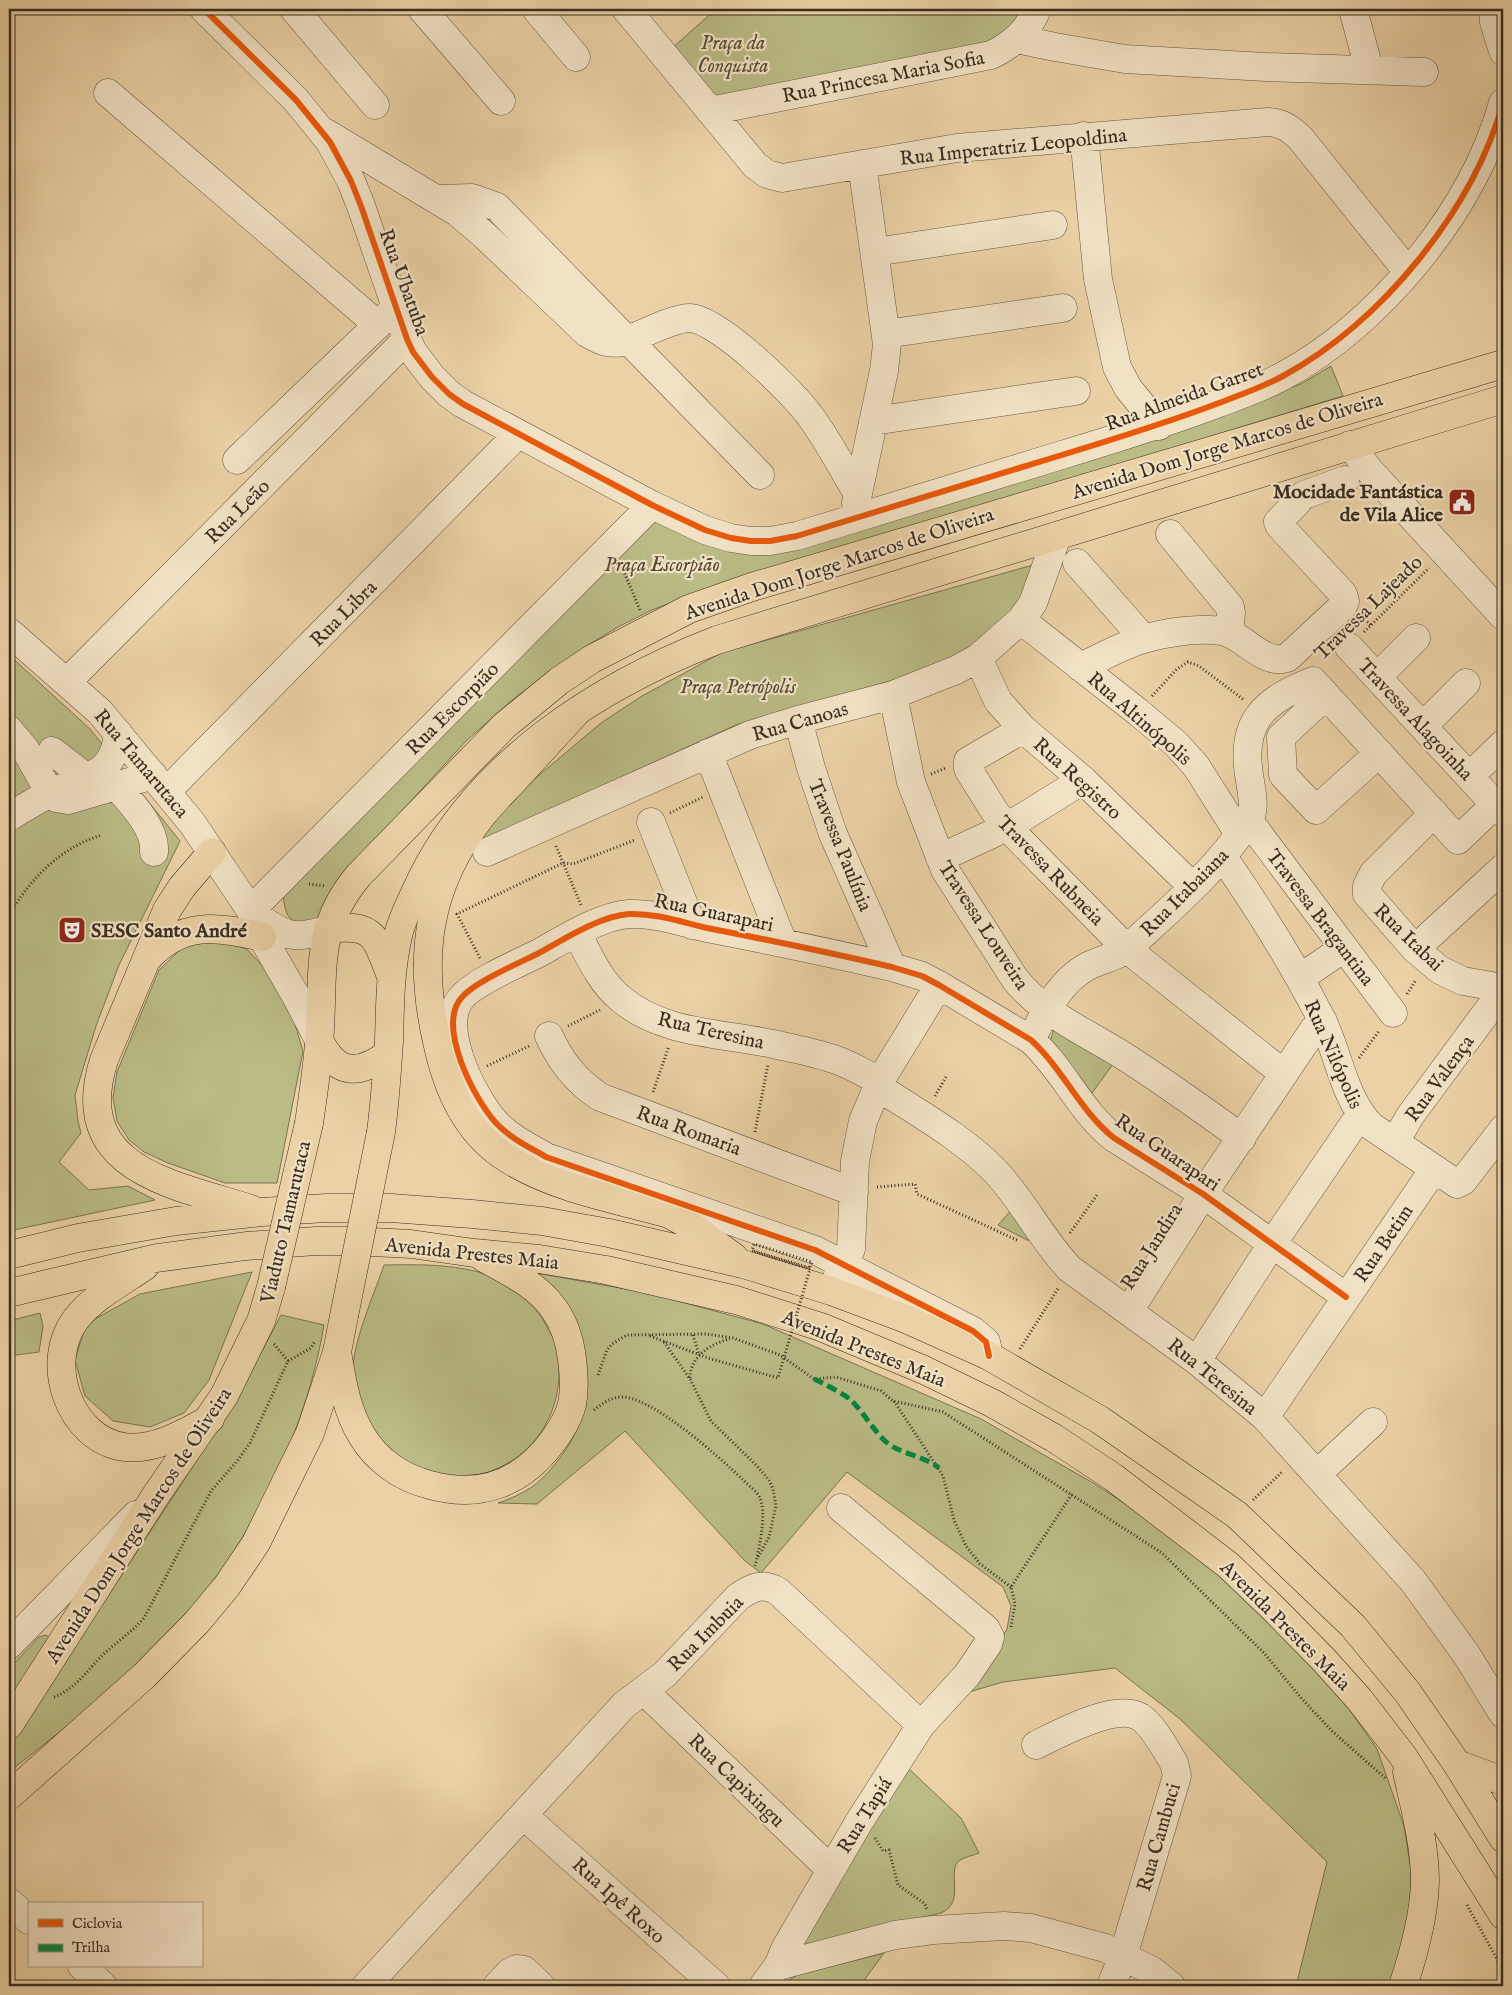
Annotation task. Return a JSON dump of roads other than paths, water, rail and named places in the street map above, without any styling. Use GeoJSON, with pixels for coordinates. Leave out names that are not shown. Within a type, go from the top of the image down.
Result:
{"type":"FeatureCollection","features":[{"type":"Feature","properties":{"kind":"main road","name":"Avenida Dom Jorge Marcos de Oliveira"},"geometry":{"type":"LineString","coordinates":[[309,1123],[320,1042],[322,963],[328,929],[344,895],[359,875],[504,726],[559,681],[592,659],[648,628],[689,609],[752,587],[1503,364]]}},
{"type":"Feature","properties":{"kind":"main road","name":"Avenida Dom Jorge Marcos de Oliveira"},"geometry":{"type":"LineString","coordinates":[[341,1332],[381,1132],[388,1054],[391,976],[398,934],[413,896],[432,858],[453,826],[497,775],[541,736],[633,678],[716,640],[1503,399]]}},
{"type":"Feature","properties":{"kind":"main road"},"geometry":{"type":"LineString","coordinates":[[575,714],[483,814],[453,860],[441,886],[430,922],[427,976],[435,1034],[447,1080],[467,1120],[491,1146],[507,1158],[526,1169],[556,1182],[669,1214],[749,1257]]}},
{"type":"Feature","properties":{"kind":"main road"},"geometry":{"type":"LineString","coordinates":[[212,852],[173,899],[159,925],[97,1080],[96,1112],[108,1142],[130,1164],[168,1182],[262,1212]]}},
{"type":"Feature","properties":{"kind":"main road"},"geometry":{"type":"LineString","coordinates":[[144,962],[158,946],[170,939],[193,931],[228,929],[255,920]]}},
{"type":"Feature","properties":{"kind":"main road"},"geometry":{"type":"LineString","coordinates":[[328,929],[348,926],[361,928],[372,934],[391,976]]}},
{"type":"Feature","properties":{"kind":"main road"},"geometry":{"type":"LineString","coordinates":[[320,1042],[327,1056],[346,1068],[363,1068],[376,1063],[388,1054]]}},
{"type":"Feature","properties":{"kind":"main road","name":"Viaduto Tamarutaca"},"geometry":{"type":"LineString","coordinates":[[261,1321],[271,1287],[309,1123]]}},
{"type":"Feature","properties":{"kind":"main road","name":"Avenida Prestes Maia"},"geometry":{"type":"LineString","coordinates":[[9,1255],[78,1238],[167,1222],[262,1212],[326,1208],[391,1208],[542,1221],[749,1257],[906,1320],[1000,1362],[1100,1420],[1237,1515],[1353,1626],[1408,1693],[1457,1764],[1503,1838]]}},
{"type":"Feature","properties":{"kind":"main road","name":"Avenida Prestes Maia"},"geometry":{"type":"LineString","coordinates":[[9,1293],[157,1258],[246,1246],[316,1241],[410,1244],[538,1259],[606,1270],[736,1300],[820,1327],[924,1370],[992,1403],[1054,1438],[1113,1477],[1228,1565],[1274,1608],[1359,1700],[1403,1756],[1503,1915]]}},
{"type":"Feature","properties":{"kind":"main road"},"geometry":{"type":"LineString","coordinates":[[341,1332],[348,1404],[362,1436],[386,1465],[412,1481],[444,1489],[474,1490],[514,1478],[536,1461],[562,1428],[569,1412],[574,1387],[571,1350],[561,1321],[554,1309],[537,1290],[503,1268],[474,1253]]}},
{"type":"Feature","properties":{"kind":"main road"},"geometry":{"type":"LineString","coordinates":[[157,1258],[104,1294],[76,1320],[64,1348],[61,1361],[66,1392],[72,1409],[88,1430],[110,1444],[123,1447],[134,1448],[152,1445],[210,1419]]}},
{"type":"Feature","properties":{"kind":"main road","name":"Avenida Dom Jorge Marcos de Oliveira"},"geometry":{"type":"LineString","coordinates":[[9,1725],[156,1494],[210,1419],[238,1371],[261,1321]]}},
{"type":"Feature","properties":{"kind":"main road"},"geometry":{"type":"LineString","coordinates":[[9,1796],[144,1676],[197,1622],[227,1586],[256,1543],[299,1458],[313,1426],[341,1332]]}},
{"type":"Feature","properties":{"kind":"main road"},"geometry":{"type":"LineString","coordinates":[[1403,1756],[1420,1833],[1425,1881],[1423,1906],[1417,1935],[1403,1986]]}},
{"type":"Feature","properties":{"kind":"main road"},"geometry":{"type":"LineString","coordinates":[[1457,1764],[1503,1781]]}},
{"type":"Feature","properties":{"kind":"street","name":"Rua Ubatuba"},"geometry":{"type":"LineString","coordinates":[[204,9],[296,100],[321,130],[340,159],[351,181],[386,316],[407,339],[427,370],[449,394],[518,434],[652,505],[705,530],[731,538],[751,541]]}},
{"type":"Feature","properties":{"kind":"street"},"geometry":{"type":"LineString","coordinates":[[294,9],[375,105]]}},
{"type":"Feature","properties":{"kind":"street"},"geometry":{"type":"LineString","coordinates":[[422,9],[501,101]]}},
{"type":"Feature","properties":{"kind":"street"},"geometry":{"type":"LineString","coordinates":[[536,9],[576,57]]}},
{"type":"Feature","properties":{"kind":"street","name":"Rua Imperatriz Leopoldina"},"geometry":{"type":"LineString","coordinates":[[626,9],[755,165],[774,177],[782,178],[957,148],[1268,122],[1286,126],[1301,139],[1408,272]]}},
{"type":"Feature","properties":{"kind":"street","name":"Rua Princesa Maria Sofia"},"geometry":{"type":"LineString","coordinates":[[710,111],[991,55],[1002,50],[1016,38],[1034,18],[1037,9]]}},
{"type":"Feature","properties":{"kind":"street"},"geometry":{"type":"LineString","coordinates":[[1353,9],[1369,69]]}},
{"type":"Feature","properties":{"kind":"street"},"geometry":{"type":"LineString","coordinates":[[1492,9],[1503,51]]}},
{"type":"Feature","properties":{"kind":"street"},"geometry":{"type":"LineString","coordinates":[[1016,38],[1125,59],[1266,67],[1424,72]]}},
{"type":"Feature","properties":{"kind":"street"},"geometry":{"type":"LineString","coordinates":[[108,93],[386,316],[237,460]]}},
{"type":"Feature","properties":{"kind":"street","name":"Rua Almeida Garret"},"geometry":{"type":"LineString","coordinates":[[751,541],[770,541],[796,536],[855,507],[1159,426],[1256,389],[1309,361],[1373,310],[1408,272],[1438,234],[1467,191],[1496,129],[1503,103]]}},
{"type":"Feature","properties":{"kind":"street"},"geometry":{"type":"LineString","coordinates":[[321,130],[457,212],[588,333],[604,342],[614,344],[625,337],[680,319],[691,318],[703,322],[726,335],[780,382],[804,408],[824,436],[855,507]]}},
{"type":"Feature","properties":{"kind":"street"},"geometry":{"type":"LineString","coordinates":[[1084,136],[1098,279],[1117,367],[1128,388],[1159,426]]}},
{"type":"Feature","properties":{"kind":"street"},"geometry":{"type":"LineString","coordinates":[[855,507],[884,371],[886,334],[862,164]]}},
{"type":"Feature","properties":{"kind":"street"},"geometry":{"type":"LineString","coordinates":[[875,252],[1053,225]]}},
{"type":"Feature","properties":{"kind":"street"},"geometry":{"type":"LineString","coordinates":[[886,334],[1063,308]]}},
{"type":"Feature","properties":{"kind":"street"},"geometry":{"type":"LineString","coordinates":[[625,337],[760,475]]}},
{"type":"Feature","properties":{"kind":"street","name":"Rua Leão"},"geometry":{"type":"LineString","coordinates":[[68,682],[407,339]]}},
{"type":"Feature","properties":{"kind":"street"},"geometry":{"type":"LineString","coordinates":[[873,421],[1076,391]]}},
{"type":"Feature","properties":{"kind":"street","name":"Rua Libra"},"geometry":{"type":"LineString","coordinates":[[160,783],[518,434]]}},
{"type":"Feature","properties":{"kind":"street"},"geometry":{"type":"LineString","coordinates":[[1350,445],[1370,471],[1444,554],[1503,616]]}},
{"type":"Feature","properties":{"kind":"street"},"geometry":{"type":"LineString","coordinates":[[1080,667],[1144,639],[1199,630],[1218,630],[1229,633],[1270,658],[1282,660],[1292,653],[1343,606],[1345,601],[1343,594],[1278,522],[1304,495],[1345,480]]}},
{"type":"Feature","properties":{"kind":"street","name":"Rua Escorpião"},"geometry":{"type":"LineString","coordinates":[[255,920],[652,505]]}},
{"type":"Feature","properties":{"kind":"street"},"geometry":{"type":"LineString","coordinates":[[1170,534],[1230,607],[1232,613],[1229,633]]}},
{"type":"Feature","properties":{"kind":"street","name":"Rua Canoas"},"geometry":{"type":"LineString","coordinates":[[487,852],[750,735],[798,720],[893,695],[956,670],[978,658],[1021,620],[1033,603],[1057,536]]}},
{"type":"Feature","properties":{"kind":"street"},"geometry":{"type":"LineString","coordinates":[[1077,563],[1144,639]]}},
{"type":"Feature","properties":{"kind":"street","name":"Rua Altinópolis"},"geometry":{"type":"LineString","coordinates":[[1021,620],[1176,744],[1196,766],[1244,827]]}},
{"type":"Feature","properties":{"kind":"street","name":"Rua Tamarutaca"},"geometry":{"type":"LineString","coordinates":[[9,632],[100,712],[160,783],[212,852],[255,920],[320,1042]]}},
{"type":"Feature","properties":{"kind":"street"},"geometry":{"type":"LineString","coordinates":[[1377,677],[1416,638]]}},
{"type":"Feature","properties":{"kind":"street","name":"Travessa Alagoinha"},"geometry":{"type":"LineString","coordinates":[[1348,647],[1470,776],[1501,805]]}},
{"type":"Feature","properties":{"kind":"street","name":"Rua Registro"},"geometry":{"type":"LineString","coordinates":[[978,658],[998,701],[1023,729],[1083,780],[1193,887]]}},
{"type":"Feature","properties":{"kind":"street","name":"Rua Itabaiana"},"geometry":{"type":"LineString","coordinates":[[1031,1040],[1046,1008],[1079,972],[1128,949],[1223,857],[1244,827],[1253,806],[1247,769],[1251,732],[1260,713],[1275,699],[1313,681],[1458,840],[1501,805]]}},
{"type":"Feature","properties":{"kind":"street"},"geometry":{"type":"LineString","coordinates":[[1423,726],[1466,684]]}},
{"type":"Feature","properties":{"kind":"street","name":"Travessa Louveira"},"geometry":{"type":"LineString","coordinates":[[893,695],[911,782],[945,870],[1015,979],[1027,994],[1046,1008],[1132,1061],[1242,1138]]}},
{"type":"Feature","properties":{"kind":"street"},"geometry":{"type":"LineString","coordinates":[[1326,695],[1281,737],[1283,775],[1316,810],[1379,753]]}},
{"type":"Feature","properties":{"kind":"street","name":"Travessa Paulínia"},"geometry":{"type":"LineString","coordinates":[[798,720],[810,768],[833,834],[892,967]]}},
{"type":"Feature","properties":{"kind":"street","name":"Travessa Rubneia"},"geometry":{"type":"LineString","coordinates":[[1023,729],[968,761],[968,769],[995,812],[1007,827],[1128,949],[1284,1074]]}},
{"type":"Feature","properties":{"kind":"street"},"geometry":{"type":"LineString","coordinates":[[9,730],[25,749],[50,793]]}},
{"type":"Feature","properties":{"kind":"street"},"geometry":{"type":"LineString","coordinates":[[102,778],[116,752],[118,732]]}},
{"type":"Feature","properties":{"kind":"street"},"geometry":{"type":"LineString","coordinates":[[1470,776],[1503,744]]}},
{"type":"Feature","properties":{"kind":"street"},"geometry":{"type":"LineString","coordinates":[[52,751],[102,778],[151,832],[154,838],[154,852]]}},
{"type":"Feature","properties":{"kind":"street"},"geometry":{"type":"LineString","coordinates":[[708,753],[783,943]]}},
{"type":"Feature","properties":{"kind":"street"},"geometry":{"type":"LineString","coordinates":[[9,817],[50,793],[102,778],[160,783]]}},
{"type":"Feature","properties":{"kind":"street"},"geometry":{"type":"LineString","coordinates":[[940,858],[1007,827],[1083,780]]}},
{"type":"Feature","properties":{"kind":"street","name":"Rua Itabai"},"geometry":{"type":"LineString","coordinates":[[1434,814],[1373,874],[1367,886],[1370,898],[1415,949],[1430,962],[1452,977],[1503,989]]}},
{"type":"Feature","properties":{"kind":"street"},"geometry":{"type":"LineString","coordinates":[[652,822],[692,924]]}},
{"type":"Feature","properties":{"kind":"street","name":"Travessa Bragantina"},"geometry":{"type":"LineString","coordinates":[[1244,827],[1344,948],[1393,1013]]}},
{"type":"Feature","properties":{"kind":"street","name":"Rua Nilópolis"},"geometry":{"type":"LineString","coordinates":[[1223,857],[1253,900],[1300,978],[1322,1021],[1352,1099],[1360,1115],[1371,1126],[1457,1184],[1462,1181],[1503,1129]]}},
{"type":"Feature","properties":{"kind":"street"},"geometry":{"type":"LineString","coordinates":[[1415,949],[1503,868]]}},
{"type":"Feature","properties":{"kind":"street","name":"Rua Guarapari"},"geometry":{"type":"LineString","coordinates":[[1000,1362],[986,1342],[973,1331],[814,1250],[546,1157],[508,1134],[488,1113],[464,1070],[453,1025],[455,1009],[463,996],[490,979],[584,930],[625,915],[636,914],[658,916],[783,943],[892,967],[922,976],[1031,1040],[1042,1050],[1087,1112],[1102,1129],[1203,1194],[1346,1298]]}},
{"type":"Feature","properties":{"kind":"street","name":"Rua Tamarutaca"},"geometry":{"type":"LineString","coordinates":[[255,920],[290,935],[306,936],[328,929]]}},
{"type":"Feature","properties":{"kind":"street","name":"Rua Teresina"},"geometry":{"type":"LineString","coordinates":[[584,930],[595,968],[621,999],[652,1018],[676,1026],[772,1044],[840,1061],[879,1084],[984,1160],[1020,1200],[1063,1262],[1197,1361],[1265,1417],[1413,1581],[1466,1654],[1503,1714]]}},
{"type":"Feature","properties":{"kind":"street"},"geometry":{"type":"LineString","coordinates":[[1300,978],[1344,948]]}},
{"type":"Feature","properties":{"kind":"street"},"geometry":{"type":"LineString","coordinates":[[831,1290],[851,1249],[856,1161],[862,1121],[879,1084],[939,985]]}},
{"type":"Feature","properties":{"kind":"street","name":"Rua Valença"},"geometry":{"type":"LineString","coordinates":[[1395,1142],[1410,1116],[1503,989]]}},
{"type":"Feature","properties":{"kind":"street","name":"Rua Jandira"},"geometry":{"type":"LineString","coordinates":[[1129,1311],[1203,1194],[1314,1029],[1322,1021]]}},
{"type":"Feature","properties":{"kind":"street","name":"Rua Romaria"},"geometry":{"type":"LineString","coordinates":[[549,1036],[559,1058],[591,1091],[613,1102],[854,1190]]}},
{"type":"Feature","properties":{"kind":"street"},"geometry":{"type":"LineString","coordinates":[[1197,1361],[1272,1244],[1360,1115]]}},
{"type":"Feature","properties":{"kind":"street","name":"Rua Betim"},"geometry":{"type":"LineString","coordinates":[[1265,1417],[1434,1169]]}},
{"type":"Feature","properties":{"kind":"street"},"geometry":{"type":"LineString","coordinates":[[1308,1465],[1373,1422]]}},
{"type":"Feature","properties":{"kind":"street"},"geometry":{"type":"LineString","coordinates":[[13,1637],[156,1494]]}},
{"type":"Feature","properties":{"kind":"street","name":"Rua Tapiá"},"geometry":{"type":"LineString","coordinates":[[771,1976],[784,1949],[830,1869],[921,1725],[967,1675],[988,1644],[990,1637],[986,1628],[842,1508]]}},
{"type":"Feature","properties":{"kind":"street","name":"Rua Imbuia"},"geometry":{"type":"LineString","coordinates":[[366,1986],[624,1705],[665,1674],[738,1597],[750,1588],[767,1586],[779,1592],[921,1725]]}},
{"type":"Feature","properties":{"kind":"street","name":"Rua Capixingu"},"geometry":{"type":"LineString","coordinates":[[644,1690],[830,1869]]}},
{"type":"Feature","properties":{"kind":"street","name":"Rua Cambuci"},"geometry":{"type":"LineString","coordinates":[[1036,1744],[1093,1718],[1122,1713],[1134,1714],[1147,1724],[1174,1763],[1177,1776],[1123,1956],[1111,1986]]}},
{"type":"Feature","properties":{"kind":"street","name":"Rua Ipê Roxo"},"geometry":{"type":"LineString","coordinates":[[523,1815],[716,1986]]}},
{"type":"Feature","properties":{"kind":"street"},"geometry":{"type":"LineString","coordinates":[[9,1902],[28,1919]]}},
{"type":"Feature","properties":{"kind":"street"},"geometry":{"type":"LineString","coordinates":[[771,1976],[895,1935],[976,1926],[1032,1928],[1105,1948],[1152,1970],[1171,1986]]}},
{"type":"Feature","properties":{"kind":"street"},"geometry":{"type":"LineString","coordinates":[[84,1968],[103,1986]]}},
{"type":"Feature","properties":{"kind":"street"},"geometry":{"type":"LineString","coordinates":[[497,1986],[509,1973],[516,1969],[524,1970],[541,1986]]}},
{"type":"Feature","properties":{"kind":"place","name":"Mocidade Fantástica de Vila Alice"},"geometry":{"type":"Point","coordinates":[1462,502]}},
{"type":"Feature","properties":{"kind":"place","name":"SESC Santo André"},"geometry":{"type":"Point","coordinates":[72,930]}},
{"type":"Feature","properties":{"kind":"park label","name":"Praça da Conquista"},"geometry":{"type":"Point","coordinates":[733,54]}},
{"type":"Feature","properties":{"kind":"park label","name":"Praça Escorpião"},"geometry":{"type":"Point","coordinates":[662,564]}},
{"type":"Feature","properties":{"kind":"park label","name":"Praça Petrópolis"},"geometry":{"type":"Point","coordinates":[738,686]}}]}
